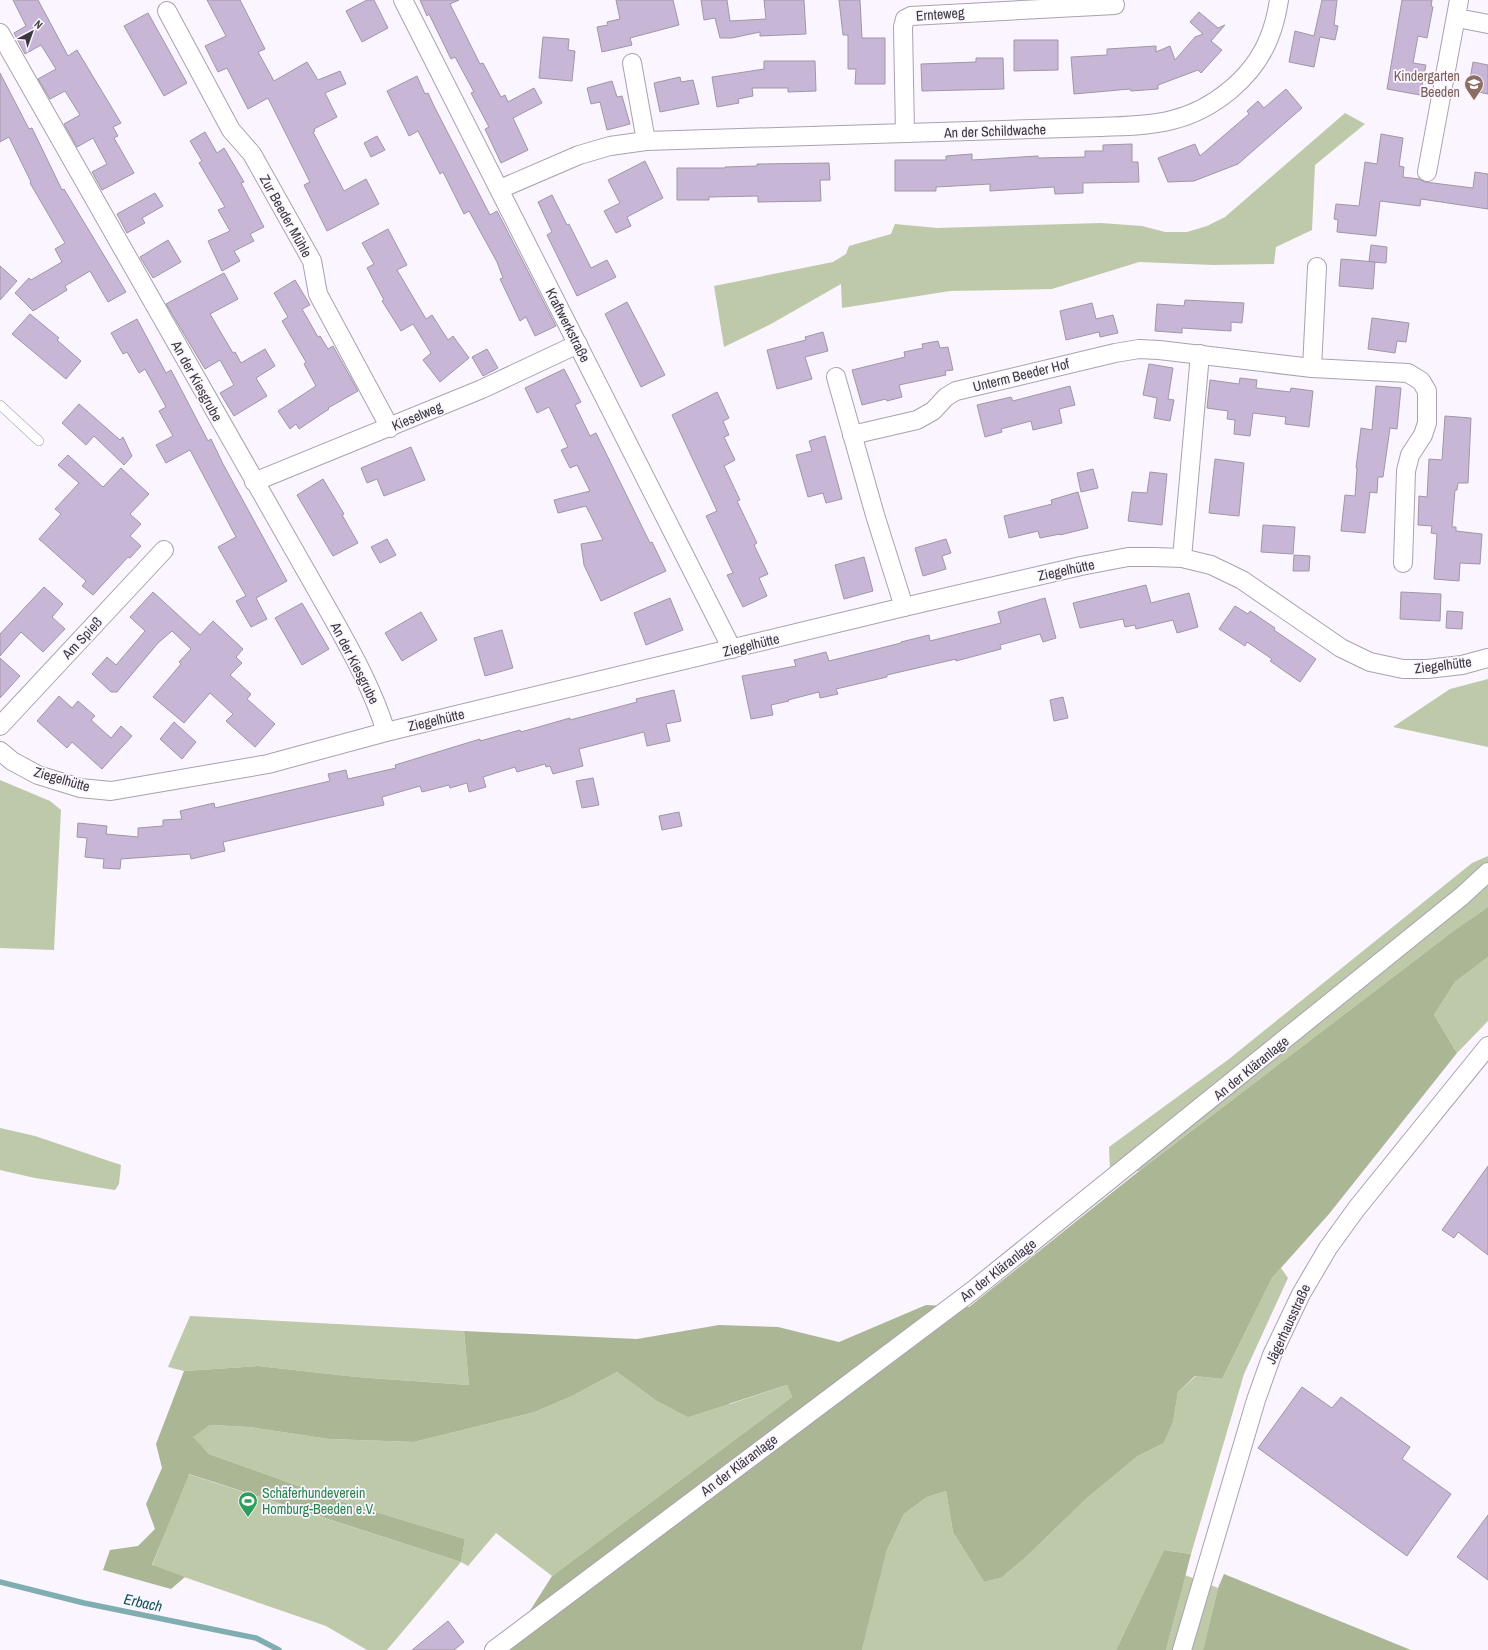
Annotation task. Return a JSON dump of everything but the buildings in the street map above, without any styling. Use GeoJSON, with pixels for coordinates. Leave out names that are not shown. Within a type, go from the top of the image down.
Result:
{"type":"FeatureCollection","features":[{"type":"Feature","properties":{"kind":"street","name":"Kraftwerkstraße"},"geometry":{"type":"LineString","coordinates":[[403,0],[732,649]]}},
{"type":"Feature","properties":{"kind":"street","name":"An der Schildwache"},"geometry":{"type":"LineString","coordinates":[[500,189],[579,155],[610,146],[646,141],[1102,127],[1171,120],[1197,111],[1221,97],[1244,78],[1258,59],[1269,39],[1279,0]]}},
{"type":"Feature","properties":{"kind":"street"},"geometry":{"type":"LineString","coordinates":[[1427,172],[1460,0]]}},
{"type":"Feature","properties":{"kind":"street","name":"Ernteweg"},"geometry":{"type":"LineString","coordinates":[[905,133],[903,27],[905,19],[911,16],[1115,5]]}},
{"type":"Feature","properties":{"kind":"street","name":"Zur Beeder Mühle"},"geometry":{"type":"LineString","coordinates":[[167,11],[231,130],[252,154],[312,261],[318,294],[390,428]]}},
{"type":"Feature","properties":{"kind":"street"},"geometry":{"type":"LineString","coordinates":[[1457,18],[1488,24]]}},
{"type":"Feature","properties":{"kind":"street","name":"An der Kiesgrube"},"geometry":{"type":"LineString","coordinates":[[0,33],[335,622],[364,675],[378,706],[386,732]]}},
{"type":"Feature","properties":{"kind":"street"},"geometry":{"type":"LineString","coordinates":[[632,63],[646,141]]}},
{"type":"Feature","properties":{"kind":"street"},"geometry":{"type":"LineString","coordinates":[[1312,368],[1317,267]]}},
{"type":"Feature","properties":{"kind":"street","name":"Kieselweg"},"geometry":{"type":"LineString","coordinates":[[254,482],[390,428],[482,389],[578,344]]}},
{"type":"Feature","properties":{"kind":"street","name":"Unterm Beeder Hof"},"geometry":{"type":"LineString","coordinates":[[852,435],[917,420],[933,411],[946,397],[956,391],[1084,360],[1139,349],[1200,354],[1312,368],[1408,373],[1421,381],[1427,391],[1427,423],[1423,435],[1410,455],[1406,471],[1403,564]]}},
{"type":"Feature","properties":{"kind":"street"},"geometry":{"type":"LineString","coordinates":[[1182,558],[1200,354]]}},
{"type":"Feature","properties":{"kind":"street"},"geometry":{"type":"LineString","coordinates":[[836,377],[875,514],[904,607]]}},
{"type":"Feature","properties":{"kind":"street","name":"Am Spieß"},"geometry":{"type":"LineString","coordinates":[[0,726],[164,550]]}},
{"type":"Feature","properties":{"kind":"street","name":"Ziegelhütte"},"geometry":{"type":"LineString","coordinates":[[0,750],[12,761],[38,775],[80,788],[111,791],[268,764],[386,732],[904,607],[1074,568],[1128,558],[1182,558],[1211,565],[1242,580],[1341,648],[1370,662],[1403,669],[1427,669],[1462,665],[1488,658]]}},
{"type":"Feature","properties":{"kind":"street","name":"An der Kläranlage"},"geometry":{"type":"LineString","coordinates":[[494,1650],[972,1291],[1206,1104],[1462,896],[1488,872]]}},
{"type":"Feature","properties":{"kind":"street","name":"Jägerhausstraße"},"geometry":{"type":"LineString","coordinates":[[1182,1650],[1256,1400],[1272,1355],[1301,1294],[1328,1248],[1357,1208],[1488,1046]]}},
{"type":"Feature","properties":{"kind":"lane"},"geometry":{"type":"LineString","coordinates":[[0,405],[38,441]]}},
{"type":"Feature","properties":{"kind":"green space"},"geometry":{"type":"Polygon","coordinates":[[[1345,113],[1365,124],[1315,165],[1312,230],[1276,247],[1274,264],[1213,265],[1139,262],[1052,289],[950,291],[842,308],[841,284],[771,324],[724,347],[714,286],[833,262],[846,254],[849,246],[891,234],[895,224],[937,228],[1101,223],[1142,226],[1165,232],[1187,232],[1207,226],[1225,217],[1345,113]]]}},
{"type":"Feature","properties":{"kind":"green space"},"geometry":{"type":"Polygon","coordinates":[[[1488,679],[1488,747],[1393,727],[1450,689],[1488,679]]]}},
{"type":"Feature","properties":{"kind":"green space"},"geometry":{"type":"Polygon","coordinates":[[[0,780],[50,801],[61,810],[54,950],[0,948],[0,780]]]}},
{"type":"Feature","properties":{"kind":"green space"},"geometry":{"type":"Polygon","coordinates":[[[1488,856],[1488,907],[1456,929],[1139,1171],[1110,1170],[1109,1147],[1229,1059],[1472,863],[1488,856]]]}},
{"type":"Feature","properties":{"kind":"green space"},"geometry":{"type":"Polygon","coordinates":[[[1488,907],[1488,957],[1455,982],[1434,1015],[1457,1053],[1329,1214],[1272,1278],[1222,1379],[1195,1376],[1178,1392],[1173,1422],[1164,1443],[1138,1456],[1087,1498],[1025,1558],[1001,1578],[984,1582],[953,1532],[946,1491],[927,1497],[904,1514],[887,1550],[862,1650],[505,1650],[552,1576],[792,1397],[787,1385],[688,1417],[654,1399],[617,1372],[572,1396],[535,1412],[414,1442],[329,1439],[249,1427],[210,1425],[193,1437],[209,1454],[343,1502],[465,1539],[461,1562],[189,1474],[152,1565],[185,1577],[171,1589],[103,1570],[110,1550],[138,1546],[155,1529],[146,1504],[162,1468],[156,1444],[184,1371],[258,1366],[357,1377],[469,1385],[464,1331],[637,1339],[719,1325],[778,1327],[839,1342],[926,1305],[969,1307],[1139,1171],[1456,929],[1488,907]]]}},
{"type":"Feature","properties":{"kind":"green space"},"geometry":{"type":"Polygon","coordinates":[[[1488,957],[1488,1021],[1457,1053],[1434,1015],[1455,982],[1488,957]]]}},
{"type":"Feature","properties":{"kind":"green space"},"geometry":{"type":"Polygon","coordinates":[[[0,1128],[35,1136],[121,1165],[119,1184],[115,1190],[35,1178],[0,1170],[0,1128]]]}},
{"type":"Feature","properties":{"kind":"green space"},"geometry":{"type":"Polygon","coordinates":[[[1281,1268],[1288,1278],[1244,1374],[1191,1554],[1164,1550],[1116,1650],[862,1650],[887,1550],[904,1514],[927,1497],[946,1491],[953,1532],[984,1582],[1001,1578],[1025,1558],[1087,1498],[1138,1456],[1164,1443],[1173,1422],[1178,1392],[1196,1376],[1222,1379],[1272,1278],[1281,1268]]]}},
{"type":"Feature","properties":{"kind":"green space"},"geometry":{"type":"Polygon","coordinates":[[[190,1316],[464,1331],[469,1385],[357,1377],[258,1366],[184,1371],[168,1367],[190,1316]]]}},
{"type":"Feature","properties":{"kind":"green space"},"geometry":{"type":"Polygon","coordinates":[[[617,1372],[654,1399],[730,1404],[787,1385],[792,1397],[552,1576],[496,1533],[468,1566],[461,1562],[465,1539],[343,1502],[209,1454],[192,1437],[210,1425],[249,1427],[329,1439],[414,1442],[535,1412],[572,1396],[617,1372]]]}},
{"type":"Feature","properties":{"kind":"green space","name":"Schäferhundeverein Homburg-Beeden e.V."},"geometry":{"type":"Polygon","coordinates":[[[188,1474],[461,1562],[387,1650],[367,1650],[326,1626],[152,1566],[188,1474]]]}},
{"type":"Feature","properties":{"kind":"green space"},"geometry":{"type":"Polygon","coordinates":[[[1164,1550],[1191,1554],[1166,1650],[1116,1650],[1164,1550]]]}},
{"type":"Feature","properties":{"kind":"green space"},"geometry":{"type":"Polygon","coordinates":[[[1224,1574],[1411,1650],[1203,1650],[1218,1588],[1224,1574]]]}},
{"type":"Feature","properties":{"kind":"green space"},"geometry":{"type":"Polygon","coordinates":[[[1185,1575],[1218,1588],[1203,1650],[1166,1650],[1185,1575]]]}},
{"type":"Feature","properties":{"kind":"waterway","name":"Erbach"},"geometry":{"type":"LineString","coordinates":[[0,1582],[84,1603],[256,1638],[279,1650]]}},
{"type":"Feature","properties":{"kind":"place","name":"Kindergarten Beeden"},"geometry":{"type":"Point","coordinates":[1474,101]}},
{"type":"Feature","properties":{"kind":"place","name":"Schäferhundeverein Homburg-Beeden e.V."},"geometry":{"type":"Point","coordinates":[248,1518]}}]}
